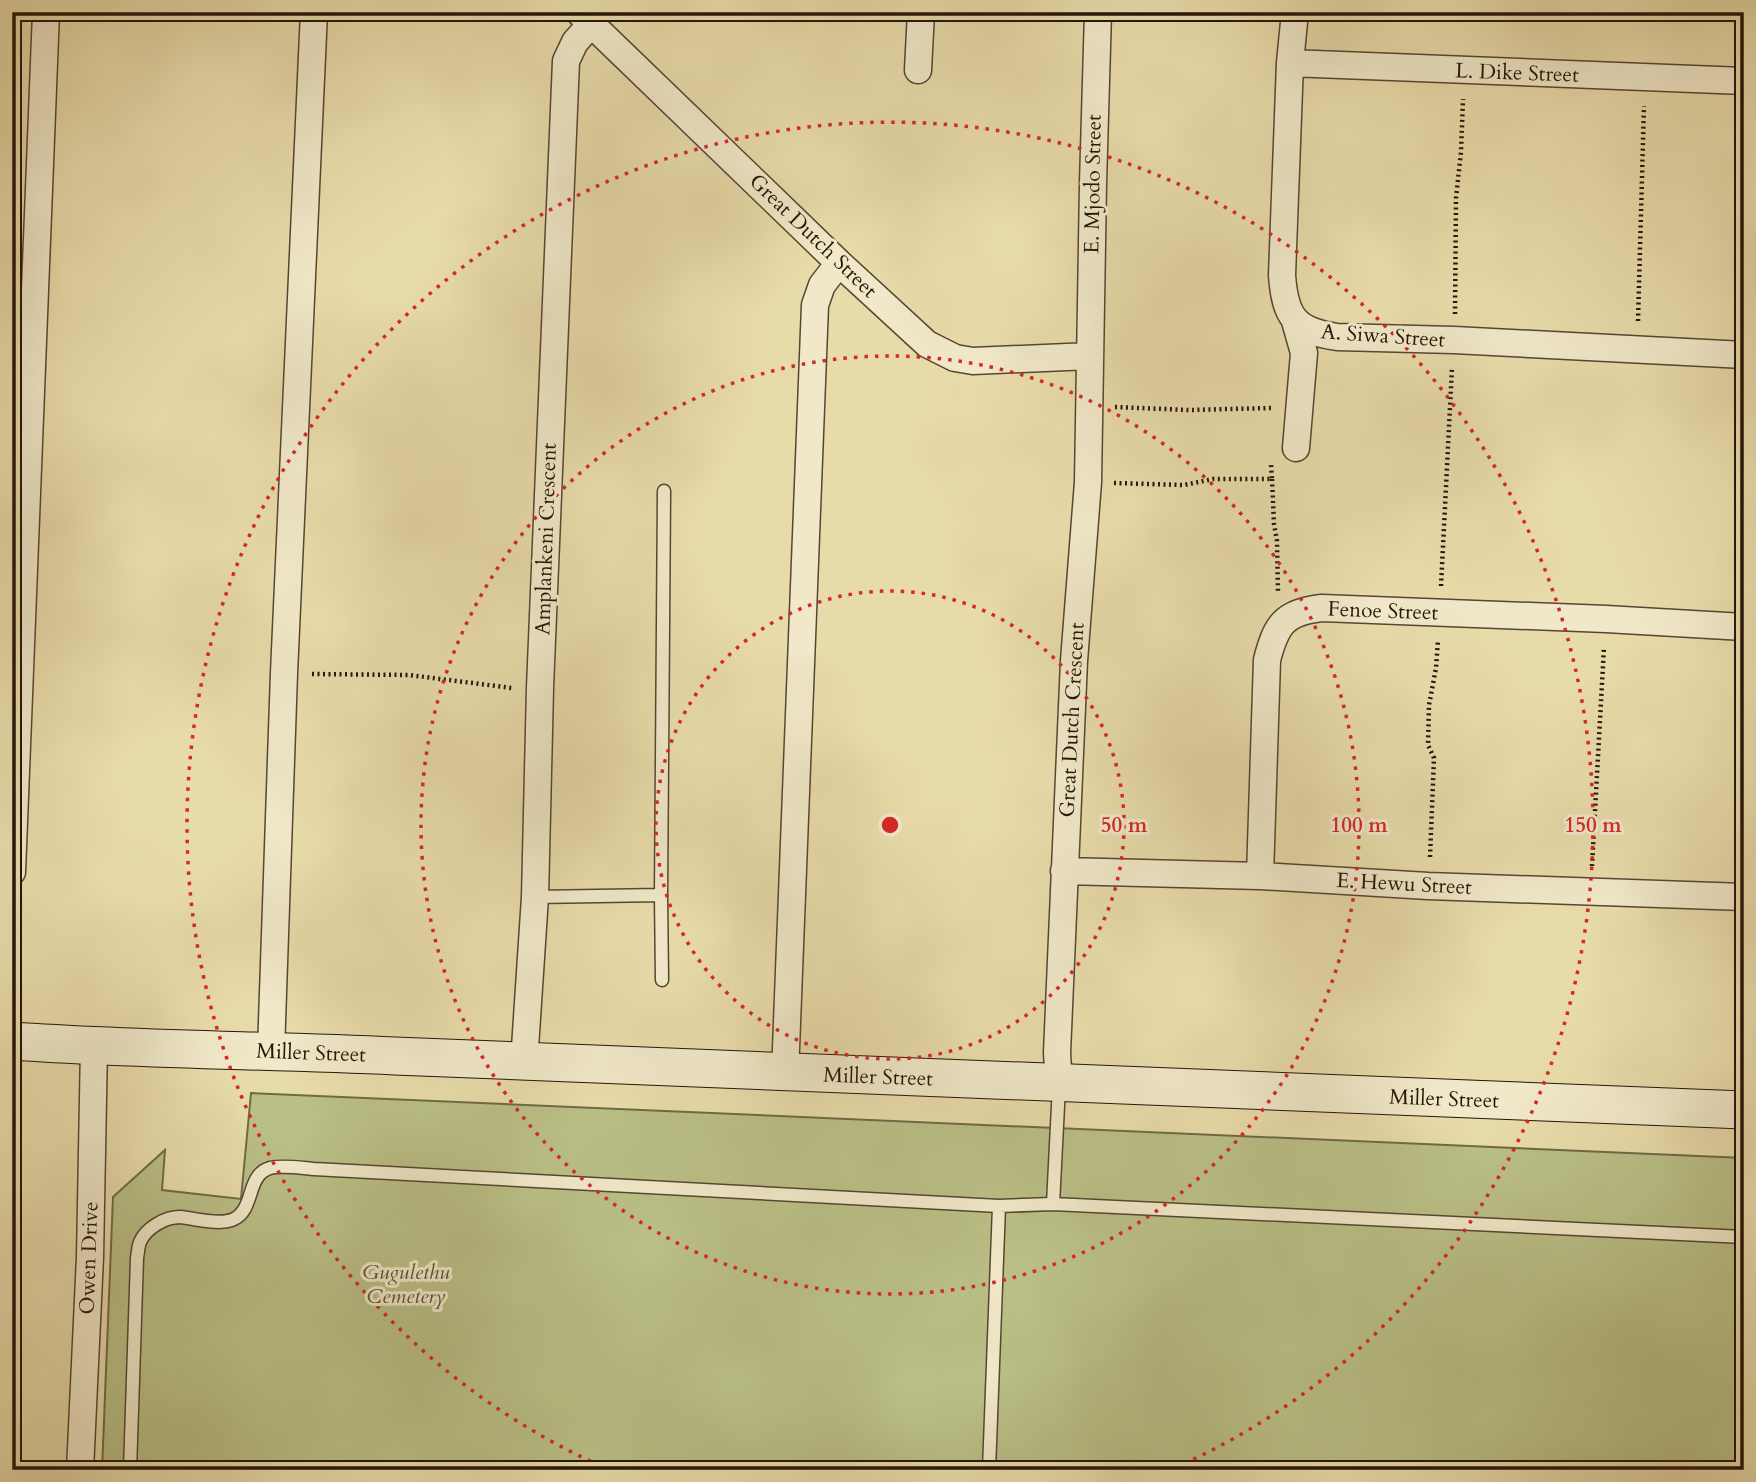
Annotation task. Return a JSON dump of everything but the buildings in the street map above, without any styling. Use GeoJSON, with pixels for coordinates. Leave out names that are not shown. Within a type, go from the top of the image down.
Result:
{"type":"FeatureCollection","features":[{"type":"Feature","properties":{"kind":"street"},"geometry":{"type":"LineString","coordinates":[[12,872],[46,12]]}},
{"type":"Feature","properties":{"kind":"street"},"geometry":{"type":"LineString","coordinates":[[271,1051],[285,659],[314,12]]}},
{"type":"Feature","properties":{"kind":"street"},"geometry":{"type":"LineString","coordinates":[[918,70],[921,12]]}},
{"type":"Feature","properties":{"kind":"street","name":"E. Mjodo Street"},"geometry":{"type":"LineString","coordinates":[[1090,356],[1098,12]]}},
{"type":"Feature","properties":{"kind":"street","name":"A. Siwa Street"},"geometry":{"type":"LineString","coordinates":[[1294,12],[1282,275],[1285,299],[1295,321],[1321,335],[1337,337],[1454,340],[1744,355]]}},
{"type":"Feature","properties":{"kind":"street","name":"Great Dutch Street"},"geometry":{"type":"LineString","coordinates":[[585,18],[927,344],[955,358],[973,361],[1090,356]]}},
{"type":"Feature","properties":{"kind":"street","name":"Amplankeni Crescent"},"geometry":{"type":"LineString","coordinates":[[524,1063],[535,897],[540,688],[566,61],[585,18]]}},
{"type":"Feature","properties":{"kind":"street","name":"L. Dike Street"},"geometry":{"type":"LineString","coordinates":[[1290,63],[1744,81]]}},
{"type":"Feature","properties":{"kind":"street"},"geometry":{"type":"LineString","coordinates":[[785,1074],[815,305],[822,285],[839,263]]}},
{"type":"Feature","properties":{"kind":"street"},"geometry":{"type":"LineString","coordinates":[[1295,321],[1304,353],[1296,448]]}},
{"type":"Feature","properties":{"kind":"street","name":"Great Dutch Crescent"},"geometry":{"type":"LineString","coordinates":[[1059,1084],[1057,1053],[1064,871],[1074,661],[1088,482],[1090,356]]}},
{"type":"Feature","properties":{"kind":"street","name":"Fenoe Street"},"geometry":{"type":"LineString","coordinates":[[1289,618],[1298,613],[1322,608],[1744,627]]}},
{"type":"Feature","properties":{"kind":"street"},"geometry":{"type":"LineString","coordinates":[[1260,876],[1267,660],[1273,636],[1289,618]]}},
{"type":"Feature","properties":{"kind":"street","name":"E. Hewu Street"},"geometry":{"type":"LineString","coordinates":[[1064,871],[1260,876],[1428,886],[1744,897]]}},
{"type":"Feature","properties":{"kind":"street","name":"Miller Street"},"geometry":{"type":"LineString","coordinates":[[12,1041],[785,1074],[1744,1110]]}},
{"type":"Feature","properties":{"kind":"street","name":"Owen Drive"},"geometry":{"type":"LineString","coordinates":[[80,1470],[90,1257],[94,1046]]}},
{"type":"Feature","properties":{"kind":"lane"},"geometry":{"type":"LineString","coordinates":[[662,980],[664,491]]}},
{"type":"Feature","properties":{"kind":"lane"},"geometry":{"type":"LineString","coordinates":[[535,897],[661,895]]}},
{"type":"Feature","properties":{"kind":"lane"},"geometry":{"type":"LineString","coordinates":[[1053,1204],[1059,1084]]}},
{"type":"Feature","properties":{"kind":"lane"},"geometry":{"type":"LineString","coordinates":[[130,1470],[137,1258],[141,1241],[149,1230],[161,1221],[178,1217],[227,1222],[237,1218],[246,1208],[251,1189],[259,1175],[270,1168],[999,1206],[1053,1204],[1744,1237]]}},
{"type":"Feature","properties":{"kind":"lane"},"geometry":{"type":"LineString","coordinates":[[989,1470],[999,1206]]}},
{"type":"Feature","properties":{"kind":"path"},"geometry":{"type":"LineString","coordinates":[[1428,886],[1434,758],[1428,744],[1429,705],[1436,668],[1440,613],[1454,340],[1457,198],[1466,71]]}},
{"type":"Feature","properties":{"kind":"path"},"geometry":{"type":"LineString","coordinates":[[1638,350],[1644,78]]}},
{"type":"Feature","properties":{"kind":"path"},"geometry":{"type":"LineString","coordinates":[[1089,407],[1189,410],[1300,407]]}},
{"type":"Feature","properties":{"kind":"path"},"geometry":{"type":"LineString","coordinates":[[1289,618],[1278,596],[1271,450],[1296,448]]}},
{"type":"Feature","properties":{"kind":"path"},"geometry":{"type":"LineString","coordinates":[[1088,482],[1184,485],[1213,479],[1272,479]]}},
{"type":"Feature","properties":{"kind":"path"},"geometry":{"type":"LineString","coordinates":[[1592,873],[1604,647]]}},
{"type":"Feature","properties":{"kind":"path"},"geometry":{"type":"LineString","coordinates":[[303,673],[409,675],[524,690]]}},
{"type":"Feature","properties":{"kind":"green space","name":"Gugulethu Cemetery"},"geometry":{"type":"Polygon","coordinates":[[[251,1093],[1744,1158],[1744,1470],[102,1470],[113,1197],[165,1150],[162,1190],[241,1199],[251,1093]]]}}]}
